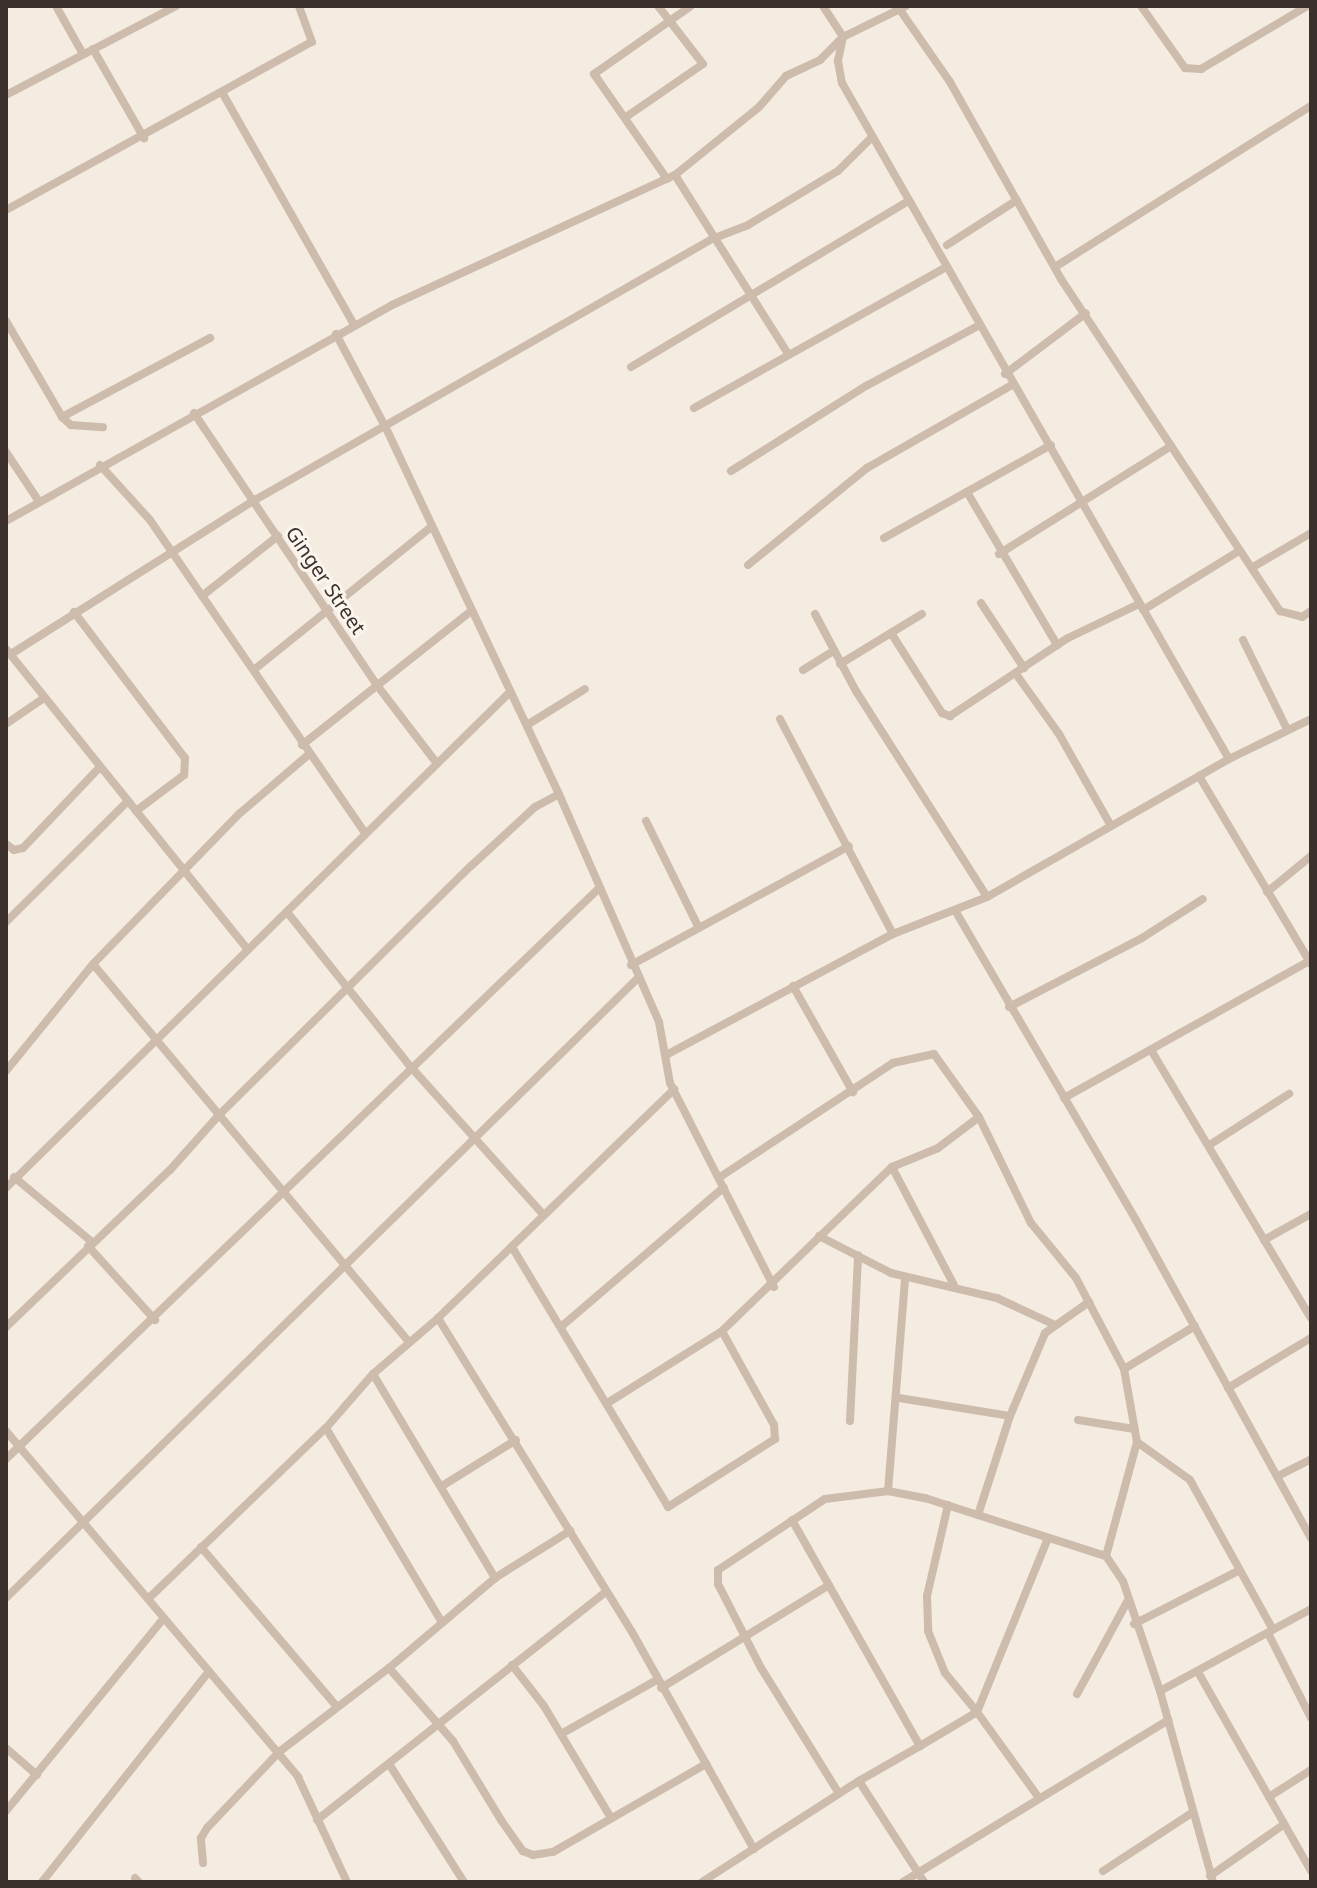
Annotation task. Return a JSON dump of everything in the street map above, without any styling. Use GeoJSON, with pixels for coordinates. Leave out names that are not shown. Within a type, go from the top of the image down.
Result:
{"type":"FeatureCollection","features":[{"type":"Feature","properties":{"kind":"street"},"geometry":{"type":"LineString","coordinates":[[56,6],[83,54]]}},
{"type":"Feature","properties":{"kind":"street"},"geometry":{"type":"LineString","coordinates":[[6,95],[176,6]]}},
{"type":"Feature","properties":{"kind":"street"},"geometry":{"type":"LineString","coordinates":[[6,210],[144,138],[312,42],[299,6]]}},
{"type":"Feature","properties":{"kind":"street"},"geometry":{"type":"LineString","coordinates":[[626,117],[703,64],[658,6]]}},
{"type":"Feature","properties":{"kind":"street"},"geometry":{"type":"LineString","coordinates":[[691,6],[594,74],[671,177],[788,354]]}},
{"type":"Feature","properties":{"kind":"street"},"geometry":{"type":"LineString","coordinates":[[823,6],[843,37],[838,61],[842,83],[944,268],[1005,374],[1051,445],[1229,759]]}},
{"type":"Feature","properties":{"kind":"street"},"geometry":{"type":"LineString","coordinates":[[1141,6],[1185,68],[1201,69],[1307,6]]}},
{"type":"Feature","properties":{"kind":"street"},"geometry":{"type":"LineString","coordinates":[[6,521],[38,500],[336,334],[484,259],[559,231],[671,177],[759,107],[786,76],[820,60],[843,37],[903,8],[950,82],[1055,267],[1239,551],[1253,567],[1280,611],[1302,617],[1311,611]]}},
{"type":"Feature","properties":{"kind":"street"},"geometry":{"type":"LineString","coordinates":[[93,49],[144,138]]}},
{"type":"Feature","properties":{"kind":"street"},"geometry":{"type":"LineString","coordinates":[[223,94],[354,325]]}},
{"type":"Feature","properties":{"kind":"street"},"geometry":{"type":"LineString","coordinates":[[1055,267],[1311,106]]}},
{"type":"Feature","properties":{"kind":"street"},"geometry":{"type":"LineString","coordinates":[[248,950],[8,652],[255,500],[712,239],[748,225],[838,171],[872,137]]}},
{"type":"Feature","properties":{"kind":"street"},"geometry":{"type":"LineString","coordinates":[[947,245],[1017,200]]}},
{"type":"Feature","properties":{"kind":"street"},"geometry":{"type":"LineString","coordinates":[[631,367],[908,201]]}},
{"type":"Feature","properties":{"kind":"street"},"geometry":{"type":"LineString","coordinates":[[694,408],[944,268]]}},
{"type":"Feature","properties":{"kind":"street"},"geometry":{"type":"LineString","coordinates":[[1005,374],[1086,313]]}},
{"type":"Feature","properties":{"kind":"street"},"geometry":{"type":"LineString","coordinates":[[6,321],[62,417],[71,425],[103,427]]}},
{"type":"Feature","properties":{"kind":"street"},"geometry":{"type":"LineString","coordinates":[[731,471],[866,386],[978,326]]}},
{"type":"Feature","properties":{"kind":"street"},"geometry":{"type":"LineString","coordinates":[[336,334],[385,426],[470,612],[559,794],[597,890],[659,1022],[674,1089],[774,1287]]}},
{"type":"Feature","properties":{"kind":"street"},"geometry":{"type":"LineString","coordinates":[[62,417],[210,338]]}},
{"type":"Feature","properties":{"kind":"street"},"geometry":{"type":"LineString","coordinates":[[748,565],[867,468],[1012,385]]}},
{"type":"Feature","properties":{"kind":"street","name":"Ginger Street"},"geometry":{"type":"LineString","coordinates":[[194,413],[376,684],[435,761]]}},
{"type":"Feature","properties":{"kind":"street"},"geometry":{"type":"LineString","coordinates":[[884,538],[1051,445]]}},
{"type":"Feature","properties":{"kind":"street"},"geometry":{"type":"LineString","coordinates":[[999,554],[1171,446]]}},
{"type":"Feature","properties":{"kind":"street"},"geometry":{"type":"LineString","coordinates":[[6,452],[38,500]]}},
{"type":"Feature","properties":{"kind":"street"},"geometry":{"type":"LineString","coordinates":[[100,465],[172,551],[255,669],[308,755],[365,833]]}},
{"type":"Feature","properties":{"kind":"street"},"geometry":{"type":"LineString","coordinates":[[967,492],[999,554],[1057,645]]}},
{"type":"Feature","properties":{"kind":"street"},"geometry":{"type":"LineString","coordinates":[[255,669],[431,527]]}},
{"type":"Feature","properties":{"kind":"street"},"geometry":{"type":"LineString","coordinates":[[1253,567],[1311,533]]}},
{"type":"Feature","properties":{"kind":"street"},"geometry":{"type":"LineString","coordinates":[[202,596],[278,536]]}},
{"type":"Feature","properties":{"kind":"street"},"geometry":{"type":"LineString","coordinates":[[891,633],[945,716],[1016,674],[1057,645],[1141,607],[1239,551]]}},
{"type":"Feature","properties":{"kind":"street"},"geometry":{"type":"LineString","coordinates":[[981,603],[1024,668]]}},
{"type":"Feature","properties":{"kind":"street"},"geometry":{"type":"LineString","coordinates":[[74,612],[185,758],[184,775],[136,811]]}},
{"type":"Feature","properties":{"kind":"street"},"geometry":{"type":"LineString","coordinates":[[302,745],[470,612]]}},
{"type":"Feature","properties":{"kind":"street"},"geometry":{"type":"LineString","coordinates":[[815,614],[840,664],[987,897]]}},
{"type":"Feature","properties":{"kind":"street"},"geometry":{"type":"LineString","coordinates":[[840,664],[922,614]]}},
{"type":"Feature","properties":{"kind":"street"},"geometry":{"type":"LineString","coordinates":[[1243,640],[1287,729]]}},
{"type":"Feature","properties":{"kind":"street"},"geometry":{"type":"LineString","coordinates":[[803,670],[833,651]]}},
{"type":"Feature","properties":{"kind":"street"},"geometry":{"type":"LineString","coordinates":[[1016,674],[1059,734],[1111,826]]}},
{"type":"Feature","properties":{"kind":"street"},"geometry":{"type":"LineString","coordinates":[[527,725],[585,689]]}},
{"type":"Feature","properties":{"kind":"street"},"geometry":{"type":"LineString","coordinates":[[6,1188],[153,1038],[248,950],[435,761],[510,692]]}},
{"type":"Feature","properties":{"kind":"street"},"geometry":{"type":"LineString","coordinates":[[6,724],[44,698]]}},
{"type":"Feature","properties":{"kind":"street"},"geometry":{"type":"LineString","coordinates":[[780,719],[893,934]]}},
{"type":"Feature","properties":{"kind":"street"},"geometry":{"type":"LineString","coordinates":[[668,1054],[893,934],[956,912],[987,897],[1229,759],[1311,719]]}},
{"type":"Feature","properties":{"kind":"street"},"geometry":{"type":"LineString","coordinates":[[6,1071],[93,964],[185,873],[239,814],[308,755]]}},
{"type":"Feature","properties":{"kind":"street"},"geometry":{"type":"LineString","coordinates":[[6,844],[14,850],[23,848],[100,767]]}},
{"type":"Feature","properties":{"kind":"street"},"geometry":{"type":"LineString","coordinates":[[1064,1098],[1310,963],[1199,776]]}},
{"type":"Feature","properties":{"kind":"street"},"geometry":{"type":"LineString","coordinates":[[6,1327],[170,1170],[219,1115],[512,828],[559,794]]}},
{"type":"Feature","properties":{"kind":"street"},"geometry":{"type":"LineString","coordinates":[[7,919],[128,801]]}},
{"type":"Feature","properties":{"kind":"street"},"geometry":{"type":"LineString","coordinates":[[646,821],[698,926]]}},
{"type":"Feature","properties":{"kind":"street"},"geometry":{"type":"LineString","coordinates":[[631,965],[849,846]]}},
{"type":"Feature","properties":{"kind":"street"},"geometry":{"type":"LineString","coordinates":[[1267,892],[1311,856]]}},
{"type":"Feature","properties":{"kind":"street"},"geometry":{"type":"LineString","coordinates":[[6,1459],[155,1320],[281,1190],[597,890]]}},
{"type":"Feature","properties":{"kind":"street"},"geometry":{"type":"LineString","coordinates":[[1009,1007],[1142,938],[1203,899]]}},
{"type":"Feature","properties":{"kind":"street"},"geometry":{"type":"LineString","coordinates":[[287,912],[410,1066],[474,1141],[543,1214]]}},
{"type":"Feature","properties":{"kind":"street"},"geometry":{"type":"LineString","coordinates":[[956,912],[1195,1326],[1311,1538]]}},
{"type":"Feature","properties":{"kind":"street"},"geometry":{"type":"LineString","coordinates":[[93,964],[409,1342]]}},
{"type":"Feature","properties":{"kind":"street"},"geometry":{"type":"LineString","coordinates":[[6,1598],[84,1518],[201,1410],[343,1264],[474,1141],[637,979]]}},
{"type":"Feature","properties":{"kind":"street"},"geometry":{"type":"LineString","coordinates":[[793,986],[853,1092]]}},
{"type":"Feature","properties":{"kind":"street"},"geometry":{"type":"LineString","coordinates":[[1151,1050],[1211,1144],[1311,1318]]}},
{"type":"Feature","properties":{"kind":"street"},"geometry":{"type":"LineString","coordinates":[[720,1177],[898,1060],[934,1054],[979,1117],[1031,1223],[1076,1278],[1124,1369],[1137,1442],[1106,1556]]}},
{"type":"Feature","properties":{"kind":"street"},"geometry":{"type":"LineString","coordinates":[[148,1599],[326,1428],[373,1374],[438,1318],[674,1089]]}},
{"type":"Feature","properties":{"kind":"street"},"geometry":{"type":"LineString","coordinates":[[1211,1144],[1289,1094]]}},
{"type":"Feature","properties":{"kind":"street"},"geometry":{"type":"LineString","coordinates":[[609,1402],[722,1331],[774,1287],[819,1236],[892,1167],[938,1148],[979,1117]]}},
{"type":"Feature","properties":{"kind":"street"},"geometry":{"type":"LineString","coordinates":[[892,1167],[954,1285]]}},
{"type":"Feature","properties":{"kind":"street"},"geometry":{"type":"LineString","coordinates":[[14,1177],[90,1244],[155,1320]]}},
{"type":"Feature","properties":{"kind":"street"},"geometry":{"type":"LineString","coordinates":[[562,1326],[724,1187]]}},
{"type":"Feature","properties":{"kind":"street"},"geometry":{"type":"LineString","coordinates":[[1264,1240],[1311,1214]]}},
{"type":"Feature","properties":{"kind":"street"},"geometry":{"type":"LineString","coordinates":[[819,1236],[905,1278],[954,1285],[997,1298],[1053,1324]]}},
{"type":"Feature","properties":{"kind":"street"},"geometry":{"type":"LineString","coordinates":[[512,1247],[609,1402],[668,1507],[773,1444],[774,1425],[722,1331]]}},
{"type":"Feature","properties":{"kind":"street"},"geometry":{"type":"LineString","coordinates":[[850,1421],[858,1255]]}},
{"type":"Feature","properties":{"kind":"street"},"geometry":{"type":"LineString","coordinates":[[888,1491],[899,1398],[905,1278]]}},
{"type":"Feature","properties":{"kind":"street"},"geometry":{"type":"LineString","coordinates":[[978,1515],[1010,1416],[1053,1324],[1089,1302]]}},
{"type":"Feature","properties":{"kind":"street"},"geometry":{"type":"LineString","coordinates":[[438,1318],[516,1440],[754,1849]]}},
{"type":"Feature","properties":{"kind":"street"},"geometry":{"type":"LineString","coordinates":[[1124,1369],[1195,1326]]}},
{"type":"Feature","properties":{"kind":"street"},"geometry":{"type":"LineString","coordinates":[[1228,1388],[1311,1338]]}},
{"type":"Feature","properties":{"kind":"street"},"geometry":{"type":"LineString","coordinates":[[373,1374],[495,1578]]}},
{"type":"Feature","properties":{"kind":"street"},"geometry":{"type":"LineString","coordinates":[[899,1398],[1010,1416]]}},
{"type":"Feature","properties":{"kind":"street"},"geometry":{"type":"LineString","coordinates":[[1078,1420],[1134,1429]]}},
{"type":"Feature","properties":{"kind":"street"},"geometry":{"type":"LineString","coordinates":[[326,1428],[441,1621]]}},
{"type":"Feature","properties":{"kind":"street"},"geometry":{"type":"LineString","coordinates":[[6,1431],[84,1518],[298,1777],[347,1882]]}},
{"type":"Feature","properties":{"kind":"street"},"geometry":{"type":"LineString","coordinates":[[442,1486],[516,1440]]}},
{"type":"Feature","properties":{"kind":"street"},"geometry":{"type":"LineString","coordinates":[[1137,1442],[1190,1480],[1271,1631],[1311,1718]]}},
{"type":"Feature","properties":{"kind":"street"},"geometry":{"type":"LineString","coordinates":[[1278,1476],[1311,1459]]}},
{"type":"Feature","properties":{"kind":"street"},"geometry":{"type":"LineString","coordinates":[[838,1792],[744,1637],[718,1584],[718,1570],[825,1499],[888,1491],[948,1505],[1106,1556],[1123,1581],[1134,1624],[1160,1691],[1190,1814],[1212,1879],[1283,1825]]}},
{"type":"Feature","properties":{"kind":"street"},"geometry":{"type":"LineString","coordinates":[[948,1505],[927,1596],[928,1631],[945,1673],[1039,1798]]}},
{"type":"Feature","properties":{"kind":"street"},"geometry":{"type":"LineString","coordinates":[[792,1520],[920,1746]]}},
{"type":"Feature","properties":{"kind":"street"},"geometry":{"type":"LineString","coordinates":[[203,1863],[201,1838],[207,1828],[279,1752],[389,1668],[495,1578],[570,1531]]}},
{"type":"Feature","properties":{"kind":"street"},"geometry":{"type":"LineString","coordinates":[[703,1882],[838,1792],[977,1712],[1048,1538]]}},
{"type":"Feature","properties":{"kind":"street"},"geometry":{"type":"LineString","coordinates":[[201,1547],[337,1707]]}},
{"type":"Feature","properties":{"kind":"street"},"geometry":{"type":"LineString","coordinates":[[1134,1624],[1238,1571]]}},
{"type":"Feature","properties":{"kind":"street"},"geometry":{"type":"LineString","coordinates":[[561,1734],[744,1637],[829,1585]]}},
{"type":"Feature","properties":{"kind":"street"},"geometry":{"type":"LineString","coordinates":[[317,1820],[391,1767],[437,1722],[606,1592]]}},
{"type":"Feature","properties":{"kind":"street"},"geometry":{"type":"LineString","coordinates":[[1077,1694],[1127,1602]]}},
{"type":"Feature","properties":{"kind":"street"},"geometry":{"type":"LineString","coordinates":[[1160,1691],[1311,1609]]}},
{"type":"Feature","properties":{"kind":"street"},"geometry":{"type":"LineString","coordinates":[[6,1811],[164,1618]]}},
{"type":"Feature","properties":{"kind":"street"},"geometry":{"type":"LineString","coordinates":[[512,1665],[561,1734],[611,1818]]}},
{"type":"Feature","properties":{"kind":"street"},"geometry":{"type":"LineString","coordinates":[[389,1668],[437,1722],[523,1851],[542,1856],[553,1852],[706,1764]]}},
{"type":"Feature","properties":{"kind":"street"},"geometry":{"type":"LineString","coordinates":[[42,1882],[209,1671]]}},
{"type":"Feature","properties":{"kind":"street"},"geometry":{"type":"LineString","coordinates":[[1198,1672],[1311,1871]]}},
{"type":"Feature","properties":{"kind":"street"},"geometry":{"type":"LineString","coordinates":[[903,1882],[1168,1720]]}},
{"type":"Feature","properties":{"kind":"street"},"geometry":{"type":"LineString","coordinates":[[6,1748],[37,1775]]}},
{"type":"Feature","properties":{"kind":"street"},"geometry":{"type":"LineString","coordinates":[[391,1767],[464,1882]]}},
{"type":"Feature","properties":{"kind":"street"},"geometry":{"type":"LineString","coordinates":[[1269,1797],[1311,1770]]}},
{"type":"Feature","properties":{"kind":"street"},"geometry":{"type":"LineString","coordinates":[[859,1781],[924,1882]]}},
{"type":"Feature","properties":{"kind":"street"},"geometry":{"type":"LineString","coordinates":[[1103,1871],[1190,1814]]}}]}
